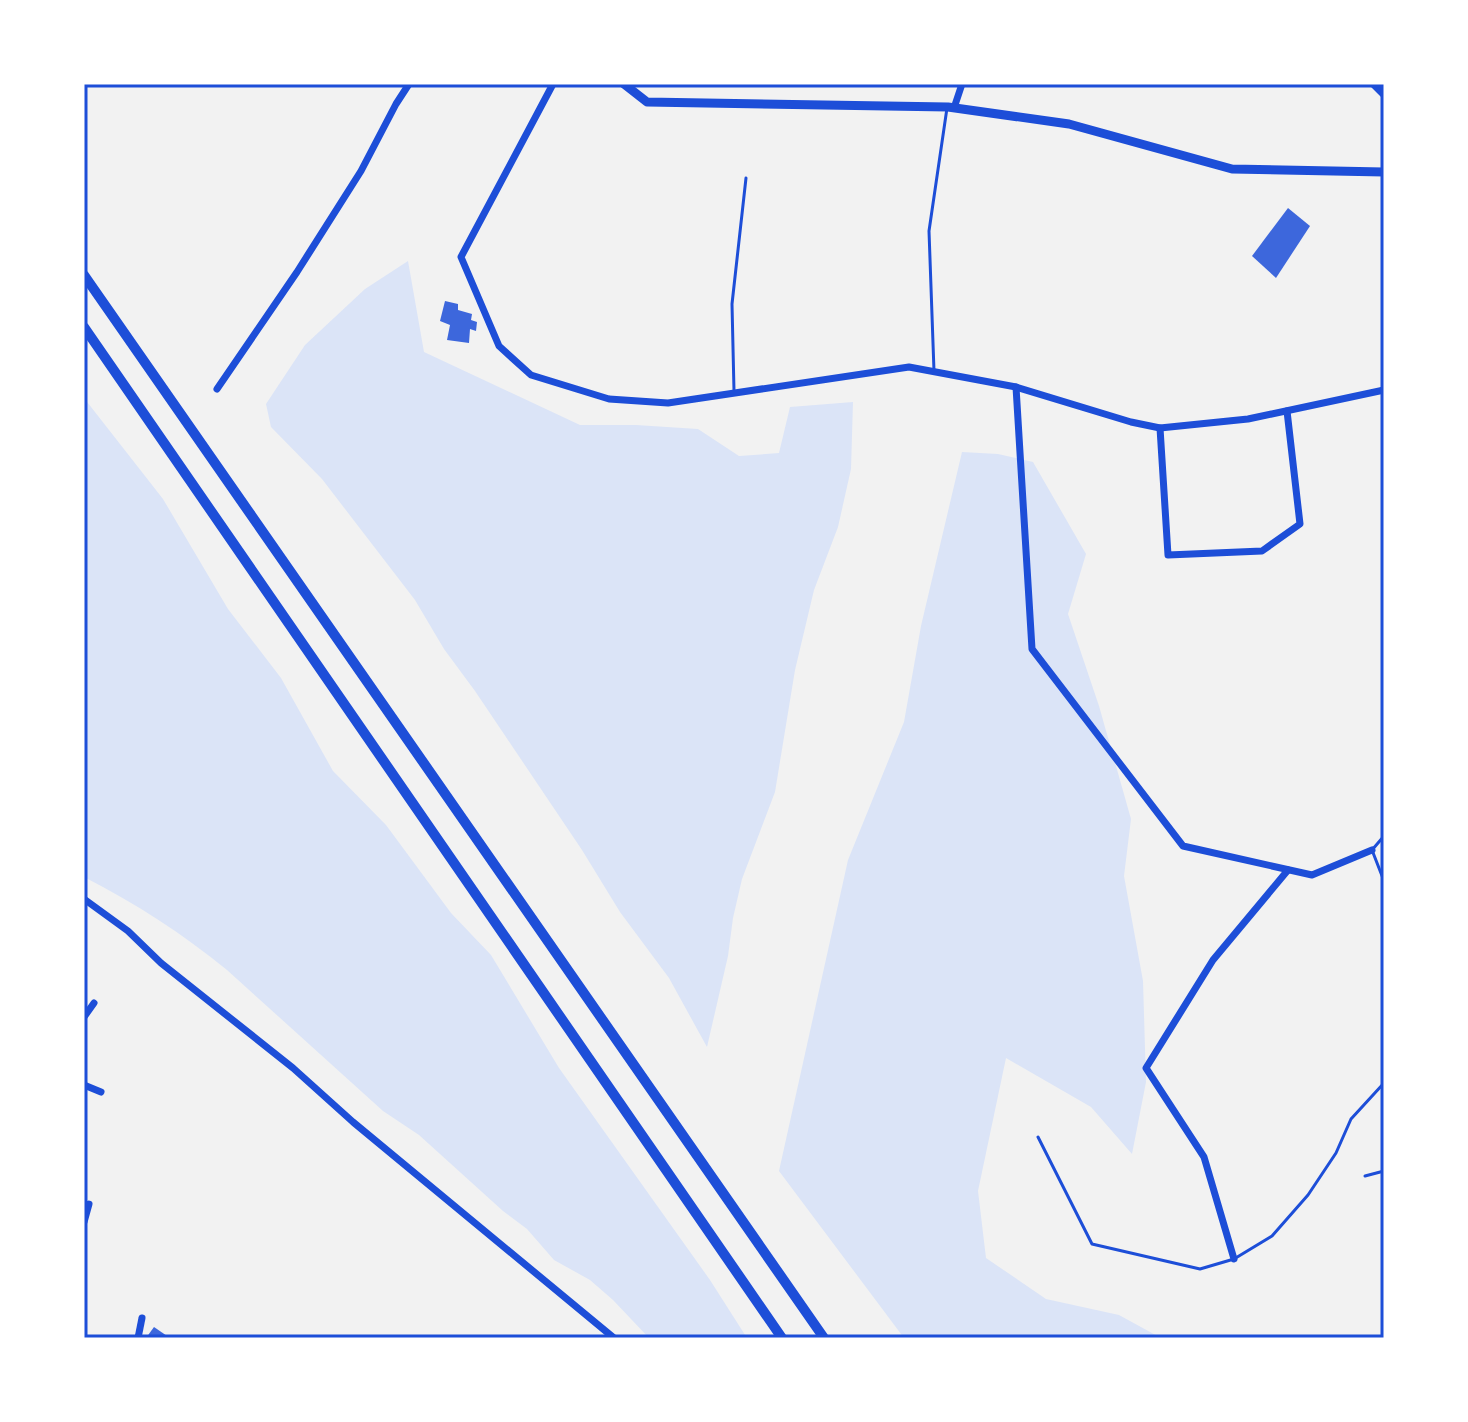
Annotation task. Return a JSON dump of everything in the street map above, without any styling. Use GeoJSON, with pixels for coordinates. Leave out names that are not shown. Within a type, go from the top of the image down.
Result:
{"type":"FeatureCollection","features":[{"type":"Feature","properties":{"kind":"main road"},"geometry":{"type":"LineString","coordinates":[[84,275],[824,1338]]}},
{"type":"Feature","properties":{"kind":"main road"},"geometry":{"type":"LineString","coordinates":[[84,327],[782,1338]]}},
{"type":"Feature","properties":{"kind":"street"},"geometry":{"type":"LineString","coordinates":[[217,389],[361,171],[409,84]]}},
{"type":"Feature","properties":{"kind":"street"},"geometry":{"type":"LineString","coordinates":[[553,84],[461,257],[499,346],[531,375],[609,399],[668,403],[909,367],[1016,387],[1160,428],[1248,419],[1384,390]]}},
{"type":"Feature","properties":{"kind":"street"},"geometry":{"type":"LineString","coordinates":[[624,84],[647,102],[951,108],[1069,124],[1232,169],[1384,172]]}},
{"type":"Feature","properties":{"kind":"street"},"geometry":{"type":"LineString","coordinates":[[951,108],[962,84]]}},
{"type":"Feature","properties":{"kind":"street"},"geometry":{"type":"LineString","coordinates":[[1373,84],[1384,95]]}},
{"type":"Feature","properties":{"kind":"street"},"geometry":{"type":"LineString","coordinates":[[1016,387],[1032,649],[1183,846],[1312,875],[1372,850]]}},
{"type":"Feature","properties":{"kind":"street"},"geometry":{"type":"LineString","coordinates":[[1160,428],[1168,555],[1262,551],[1300,524],[1287,411]]}},
{"type":"Feature","properties":{"kind":"street"},"geometry":{"type":"LineString","coordinates":[[1234,1259],[1204,1157],[1146,1068],[1213,960],[1288,870]]}},
{"type":"Feature","properties":{"kind":"street"},"geometry":{"type":"LineString","coordinates":[[84,899],[128,931],[161,963],[293,1068],[353,1122],[614,1338]]}},
{"type":"Feature","properties":{"kind":"street"},"geometry":{"type":"LineString","coordinates":[[84,1017],[94,1003]]}},
{"type":"Feature","properties":{"kind":"street"},"geometry":{"type":"LineString","coordinates":[[84,1085],[101,1092]]}},
{"type":"Feature","properties":{"kind":"street"},"geometry":{"type":"LineString","coordinates":[[84,1222],[89,1204]]}},
{"type":"Feature","properties":{"kind":"street"},"geometry":{"type":"LineString","coordinates":[[138,1338],[142,1318]]}},
{"type":"Feature","properties":{"kind":"lane"},"geometry":{"type":"LineString","coordinates":[[934,371],[929,231],[951,108]]}},
{"type":"Feature","properties":{"kind":"lane"},"geometry":{"type":"LineString","coordinates":[[734,391],[732,304],[746,178]]}},
{"type":"Feature","properties":{"kind":"lane"},"geometry":{"type":"LineString","coordinates":[[1384,836],[1372,850],[1384,881]]}},
{"type":"Feature","properties":{"kind":"lane"},"geometry":{"type":"LineString","coordinates":[[1038,1137],[1092,1244],[1200,1269],[1234,1259],[1272,1236],[1308,1195],[1336,1153],[1351,1119],[1384,1083]]}},
{"type":"Feature","properties":{"kind":"lane"},"geometry":{"type":"LineString","coordinates":[[1365,1176],[1384,1171]]}},
{"type":"Feature","properties":{"kind":"shaded area"},"geometry":{"type":"Polygon","coordinates":[[[408,261],[424,352],[580,425],[698,429],[739,456],[779,453],[790,407],[853,402],[851,469],[838,527],[814,590],[795,670],[775,792],[742,879],[707,1047],[669,978],[620,912],[582,850],[444,649],[415,600],[322,479],[271,427],[266,404],[305,345],[365,289],[408,261]]]}},
{"type":"Feature","properties":{"kind":"shaded area"},"geometry":{"type":"Polygon","coordinates":[[[84,398],[163,499],[228,609],[281,678],[333,771],[386,825],[451,913],[491,955],[559,1068],[710,1280],[747,1338],[649,1338],[613,1300],[590,1280],[554,1260],[527,1229],[419,1135],[383,1111],[227,970],[158,920],[84,877],[84,398]]]}},
{"type":"Feature","properties":{"kind":"shaded area"},"geometry":{"type":"Polygon","coordinates":[[[962,452],[998,454],[1033,462],[1086,554],[1068,614],[1099,706],[1131,819],[1124,876],[1143,981],[1146,1082],[1132,1154],[1091,1107],[1006,1058],[978,1191],[986,1258],[1046,1299],[1119,1315],[1161,1338],[904,1338],[779,1171],[848,860],[904,722],[921,626],[962,452]]]}},
{"type":"Feature","properties":{"kind":"building"},"geometry":{"type":"Polygon","coordinates":[[[1288,208],[1310,226],[1276,278],[1252,256],[1288,208]]]}},
{"type":"Feature","properties":{"kind":"building"},"geometry":{"type":"Polygon","coordinates":[[[445,301],[458,304],[458,310],[472,314],[471,320],[477,322],[476,331],[470,329],[469,343],[447,340],[450,325],[440,321],[445,301]]]}},
{"type":"Feature","properties":{"kind":"building"},"geometry":{"type":"Polygon","coordinates":[[[154,1327],[170,1338],[146,1338],[154,1327]]]}}]}
